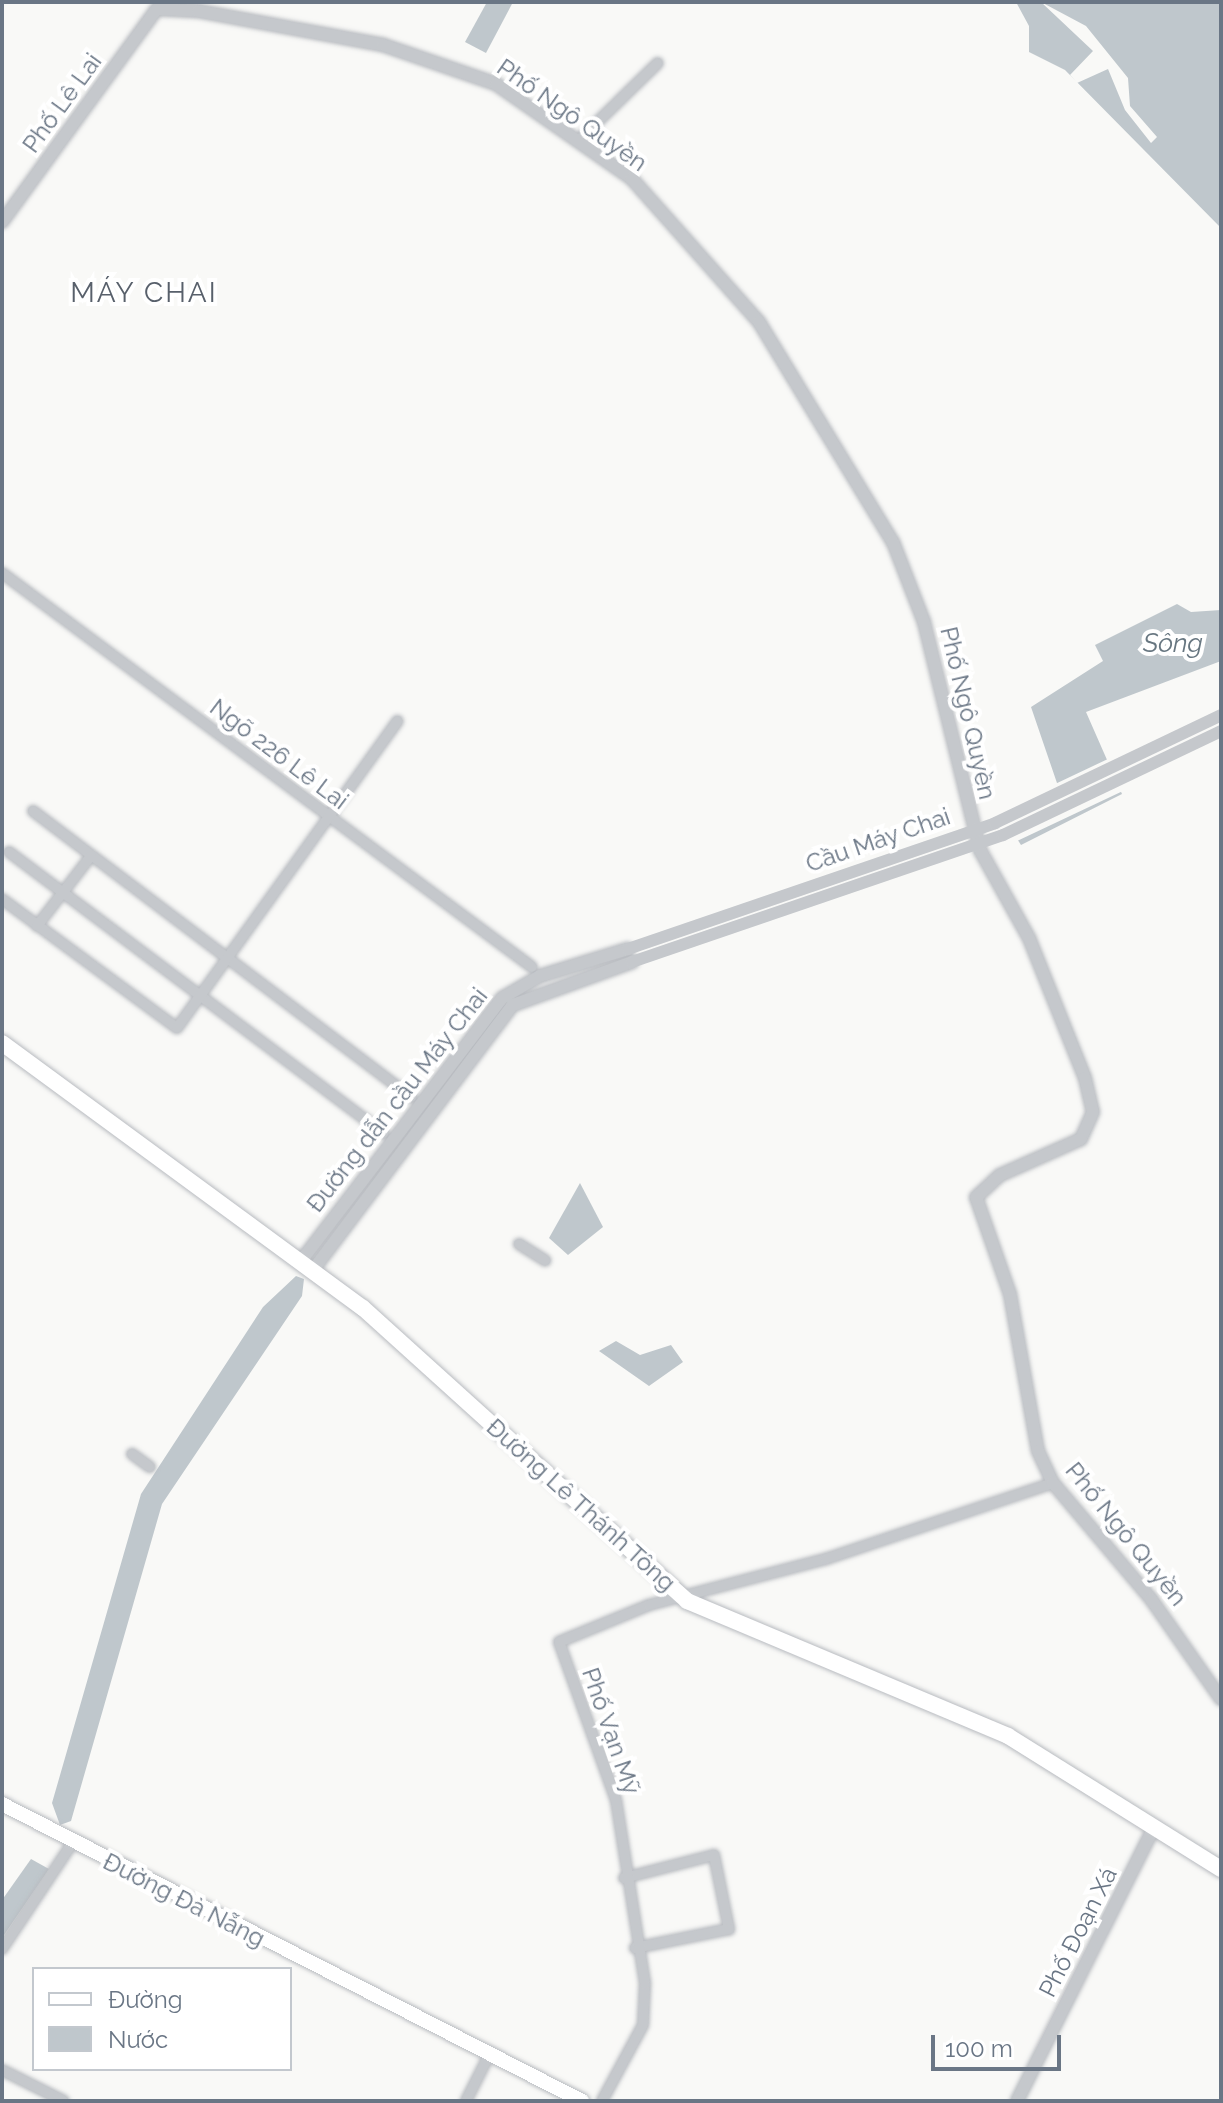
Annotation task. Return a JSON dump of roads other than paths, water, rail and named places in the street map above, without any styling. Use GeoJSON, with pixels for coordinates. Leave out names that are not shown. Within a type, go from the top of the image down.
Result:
{"type":"FeatureCollection","features":[{"type":"Feature","properties":{"kind":"main road","name":"Đường Lê Thánh Tông"},"geometry":{"type":"LineString","coordinates":[[2,1043],[307,1266],[687,1601],[1008,1736],[1221,1869]]}},
{"type":"Feature","properties":{"kind":"main road","name":"Đường Đà Nẵng"},"geometry":{"type":"LineString","coordinates":[[2,1804],[582,2101]]}},
{"type":"Feature","properties":{"kind":"street","name":"Phố Ngô Quyền"},"geometry":{"type":"LineString","coordinates":[[157,9],[413,54],[496,84],[632,179],[759,322],[879,514],[924,622],[980,850],[1029,938],[1085,1078],[1093,1112],[1088,1130],[1072,1146],[1000,1175],[976,1197],[1010,1294],[1035,1437],[1053,1483],[1151,1599],[1221,1699]]}},
{"type":"Feature","properties":{"kind":"street","name":"Phố Lê Lai"},"geometry":{"type":"LineString","coordinates":[[2,222],[157,9]]}},
{"type":"Feature","properties":{"kind":"street"},"geometry":{"type":"LineString","coordinates":[[579,140],[658,63]]}},
{"type":"Feature","properties":{"kind":"street","name":"Ngõ 226 Lê Lai"},"geometry":{"type":"LineString","coordinates":[[2,573],[532,967]]}},
{"type":"Feature","properties":{"kind":"street","name":"Cầu Máy Chai"},"geometry":{"type":"LineString","coordinates":[[628,949],[995,823],[1221,715]]}},
{"type":"Feature","properties":{"kind":"street"},"geometry":{"type":"LineString","coordinates":[[2,899],[177,1028],[229,961],[398,721]]}},
{"type":"Feature","properties":{"kind":"street","name":"Cầu Máy Chai"},"geometry":{"type":"LineString","coordinates":[[632,962],[1003,835],[1221,731]]}},
{"type":"Feature","properties":{"kind":"street"},"geometry":{"type":"LineString","coordinates":[[33,811],[411,1097]]}},
{"type":"Feature","properties":{"kind":"street"},"geometry":{"type":"LineString","coordinates":[[9,852],[383,1133]]}},
{"type":"Feature","properties":{"kind":"street"},"geometry":{"type":"LineString","coordinates":[[37,926],[91,856]]}},
{"type":"Feature","properties":{"kind":"street","name":"Đường dẫn cầu Máy Chai"},"geometry":{"type":"LineString","coordinates":[[307,1266],[502,998],[540,976],[628,949]]}},
{"type":"Feature","properties":{"kind":"street","name":"Đường dẫn cầu Máy Chai"},"geometry":{"type":"LineString","coordinates":[[307,1266],[513,1005],[632,962]]}},
{"type":"Feature","properties":{"kind":"street"},"geometry":{"type":"LineString","coordinates":[[519,1244],[545,1260]]}},
{"type":"Feature","properties":{"kind":"street"},"geometry":{"type":"LineString","coordinates":[[132,1454],[150,1467]]}},
{"type":"Feature","properties":{"kind":"street","name":"Phố Vạn Mỹ"},"geometry":{"type":"LineString","coordinates":[[602,2101],[647,2009],[624,1878],[616,1800],[559,1642],[649,1605],[687,1601],[826,1559],[1053,1483]]}},
{"type":"Feature","properties":{"kind":"street","name":"Phố Đoạn Xá"},"geometry":{"type":"LineString","coordinates":[[1017,2101],[1155,1826]]}},
{"type":"Feature","properties":{"kind":"street"},"geometry":{"type":"LineString","coordinates":[[2,1949],[72,1842]]}},
{"type":"Feature","properties":{"kind":"street"},"geometry":{"type":"LineString","coordinates":[[624,1878],[714,1855],[729,1929],[635,1948]]}},
{"type":"Feature","properties":{"kind":"street"},"geometry":{"type":"LineString","coordinates":[[466,2101],[489,2055]]}},
{"type":"Feature","properties":{"kind":"street"},"geometry":{"type":"LineString","coordinates":[[2,2070],[64,2101]]}},
{"type":"Feature","properties":{"kind":"water"},"geometry":{"type":"Polygon","coordinates":[[[487,2],[513,2],[486,53],[465,42],[487,2]]]}},
{"type":"Feature","properties":{"kind":"water"},"geometry":{"type":"Polygon","coordinates":[[[1016,2],[1221,2],[1221,228],[1065,70],[1029,52],[1029,26],[1016,2]]]}},
{"type":"Feature","properties":{"kind":"water","name":"Sông"},"geometry":{"type":"Polygon","coordinates":[[[1177,604],[1191,612],[1221,610],[1221,661],[1086,712],[1122,794],[1021,845],[1008,825],[1058,786],[1031,707],[1103,661],[1095,645],[1177,604]]]}},
{"type":"Feature","properties":{"kind":"water"},"geometry":{"type":"Polygon","coordinates":[[[580,1183],[603,1227],[568,1255],[549,1238],[580,1183]]]}},
{"type":"Feature","properties":{"kind":"water"},"geometry":{"type":"Polygon","coordinates":[[[296,1276],[304,1279],[302,1296],[162,1504],[71,1821],[60,1825],[52,1803],[141,1494],[263,1307],[296,1276]]]}},
{"type":"Feature","properties":{"kind":"water"},"geometry":{"type":"Polygon","coordinates":[[[616,1341],[640,1355],[671,1345],[683,1362],[649,1386],[599,1351],[616,1341]]]}},
{"type":"Feature","properties":{"kind":"water"},"geometry":{"type":"Polygon","coordinates":[[[31,1859],[49,1869],[2,1938],[2,1900],[31,1859]]]}},
{"type":"Feature","properties":{"kind":"district","name":"MÁY CHAI"},"geometry":{"type":"Point","coordinates":[144,293]}}]}
